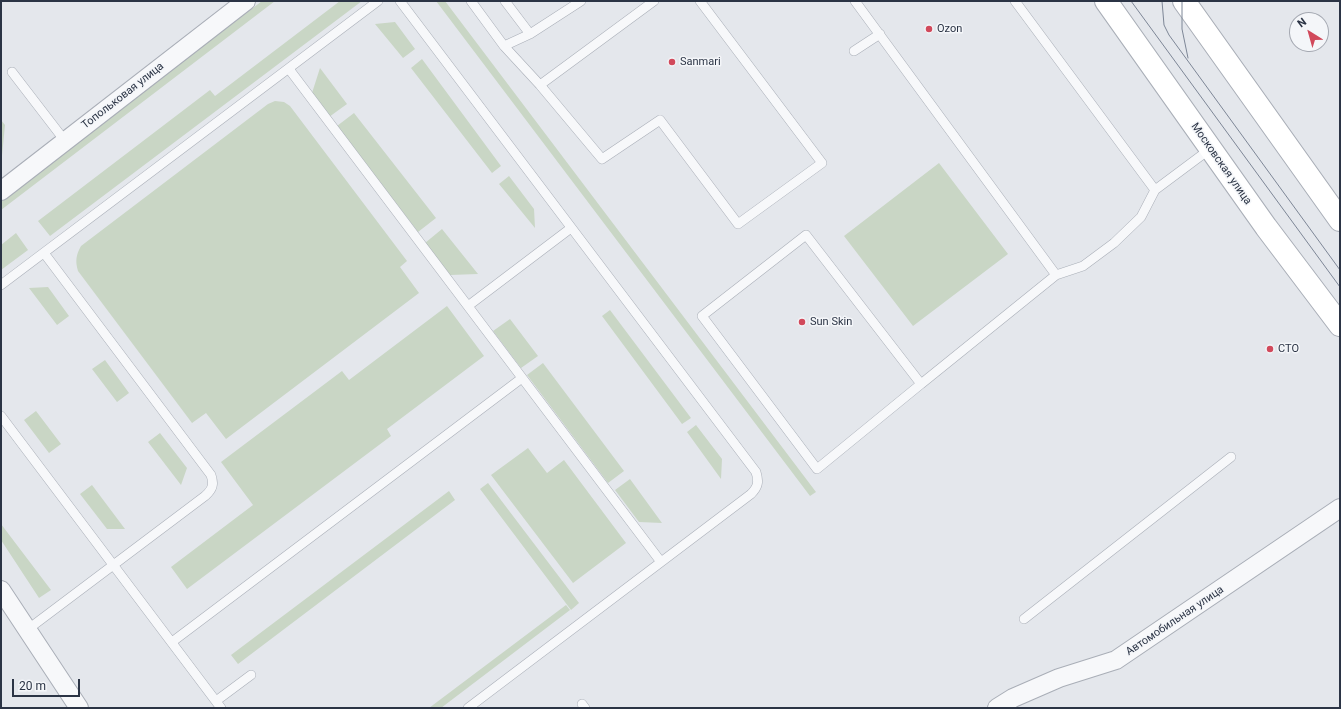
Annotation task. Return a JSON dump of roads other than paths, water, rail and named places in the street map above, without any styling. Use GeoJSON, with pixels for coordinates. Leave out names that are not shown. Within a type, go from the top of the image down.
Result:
{"type":"FeatureCollection","features":[{"type":"Feature","properties":{"kind":"street","name":"Топольковая улица"},"geometry":{"type":"LineString","coordinates":[[1,191],[246,1]]}},
{"type":"Feature","properties":{"kind":"street","name":"Московская улица"},"geometry":{"type":"LineString","coordinates":[[1106,1],[1266,227],[1340,324]]}},
{"type":"Feature","properties":{"kind":"street"},"geometry":{"type":"LineString","coordinates":[[1184,1],[1338,213]]}},
{"type":"Feature","properties":{"kind":"street","name":"Автомобильная улица"},"geometry":{"type":"LineString","coordinates":[[997,708],[1013,698],[1059,678],[1116,660],[1340,508]]}},
{"type":"Feature","properties":{"kind":"street"},"geometry":{"type":"LineString","coordinates":[[1,590],[79,708]]}},
{"type":"Feature","properties":{"kind":"lane"},"geometry":{"type":"LineString","coordinates":[[1,286],[378,1]]}},
{"type":"Feature","properties":{"kind":"lane"},"geometry":{"type":"LineString","coordinates":[[400,1],[756,472],[759,480],[757,488],[751,494],[468,708]]}},
{"type":"Feature","properties":{"kind":"lane"},"geometry":{"type":"LineString","coordinates":[[471,1],[504,46],[540,85],[602,159],[660,120],[738,224],[822,163],[700,1]]}},
{"type":"Feature","properties":{"kind":"lane"},"geometry":{"type":"LineString","coordinates":[[505,1],[530,34]]}},
{"type":"Feature","properties":{"kind":"lane"},"geometry":{"type":"LineString","coordinates":[[504,46],[530,34],[581,1]]}},
{"type":"Feature","properties":{"kind":"lane"},"geometry":{"type":"LineString","coordinates":[[540,85],[654,1]]}},
{"type":"Feature","properties":{"kind":"lane"},"geometry":{"type":"LineString","coordinates":[[855,1],[1056,275]]}},
{"type":"Feature","properties":{"kind":"lane"},"geometry":{"type":"LineString","coordinates":[[1015,1],[1155,190]]}},
{"type":"Feature","properties":{"kind":"lane"},"geometry":{"type":"LineString","coordinates":[[854,51],[880,34]]}},
{"type":"Feature","properties":{"kind":"lane"},"geometry":{"type":"LineString","coordinates":[[289,68],[661,562]]}},
{"type":"Feature","properties":{"kind":"lane"},"geometry":{"type":"LineString","coordinates":[[12,72],[65,141]]}},
{"type":"Feature","properties":{"kind":"lane"},"geometry":{"type":"LineString","coordinates":[[921,384],[806,235],[702,316],[818,469],[1056,275],[1083,266],[1114,243],[1140,217],[1155,190],[1210,149]]}},
{"type":"Feature","properties":{"kind":"lane"},"geometry":{"type":"LineString","coordinates":[[468,306],[571,228]]}},
{"type":"Feature","properties":{"kind":"lane"},"geometry":{"type":"LineString","coordinates":[[27,630],[205,496],[212,489],[214,482],[211,475],[44,253]]}},
{"type":"Feature","properties":{"kind":"lane"},"geometry":{"type":"LineString","coordinates":[[172,642],[522,378]]}},
{"type":"Feature","properties":{"kind":"lane"},"geometry":{"type":"LineString","coordinates":[[1,416],[219,705],[251,675]]}},
{"type":"Feature","properties":{"kind":"lane"},"geometry":{"type":"LineString","coordinates":[[1024,619],[1231,457]]}},
{"type":"Feature","properties":{"kind":"tram line"},"geometry":{"type":"LineString","coordinates":[[1131,1],[1340,287]]}},
{"type":"Feature","properties":{"kind":"tram line"},"geometry":{"type":"LineString","coordinates":[[1162,1],[1164,25],[1169,35],[1340,270]]}},
{"type":"Feature","properties":{"kind":"tram line"},"geometry":{"type":"LineString","coordinates":[[1182,1],[1182,29],[1188,58]]}},
{"type":"Feature","properties":{"kind":"place","name":"Ozon"},"geometry":{"type":"Point","coordinates":[929,29]}},
{"type":"Feature","properties":{"kind":"place","name":"Sanmari"},"geometry":{"type":"Point","coordinates":[672,62]}},
{"type":"Feature","properties":{"kind":"place","name":"Sun Skin"},"geometry":{"type":"Point","coordinates":[802,322]}},
{"type":"Feature","properties":{"kind":"place","name":"СТО"},"geometry":{"type":"Point","coordinates":[1270,349]}}]}
